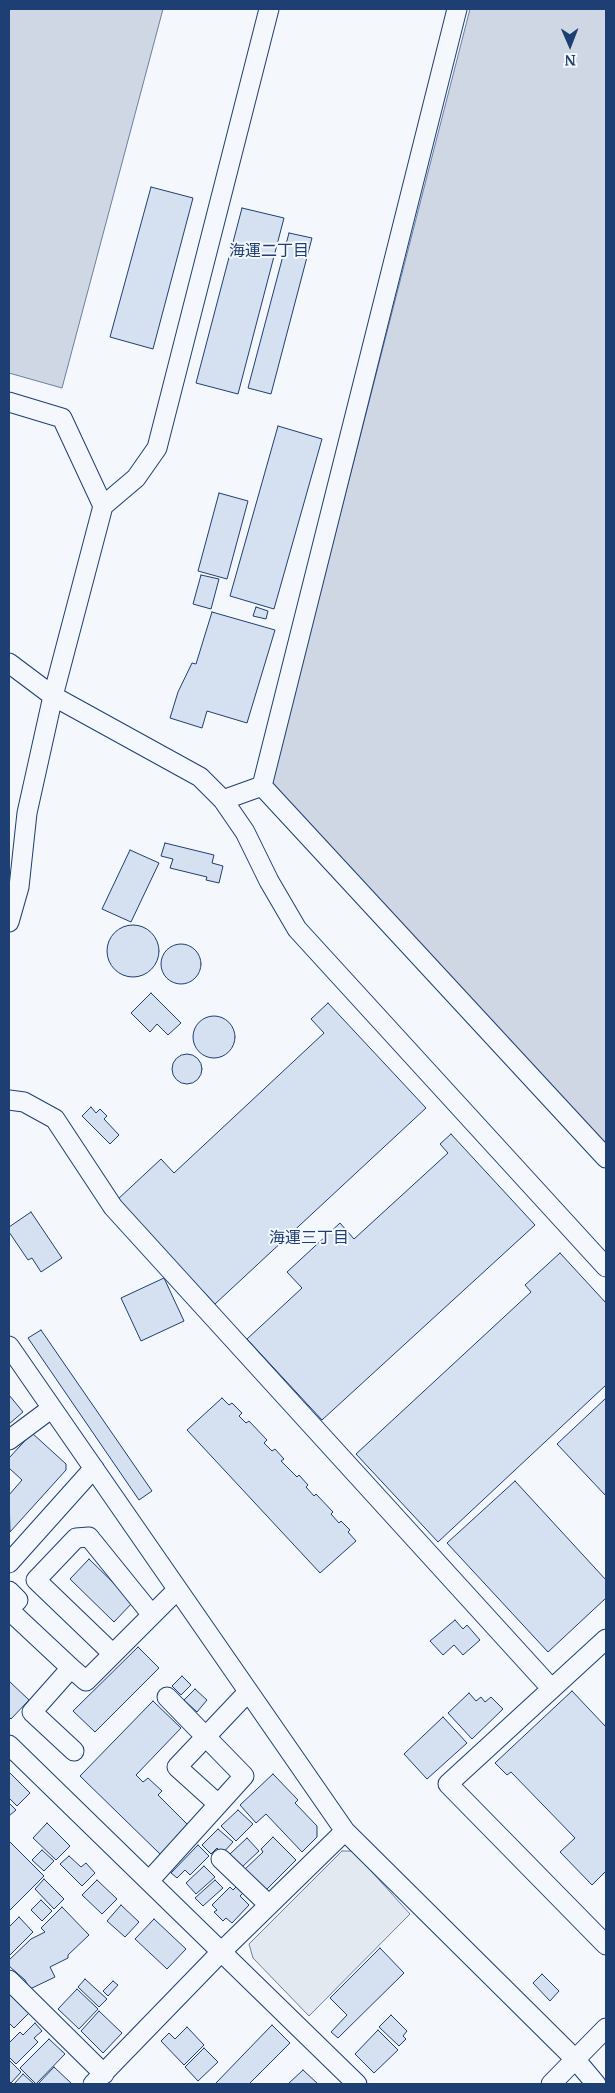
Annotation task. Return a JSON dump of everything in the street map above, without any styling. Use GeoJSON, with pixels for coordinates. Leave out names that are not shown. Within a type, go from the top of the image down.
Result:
{"type":"FeatureCollection","features":[{"type":"Feature","properties":{"kind":"street"},"geometry":{"type":"LineString","coordinates":[[9,922],[18,887],[27,813],[53,696],[103,506],[136,478],[157,448],[269,9]]}},
{"type":"Feature","properties":{"kind":"street"},"geometry":{"type":"LineString","coordinates":[[262,786],[457,9]]}},
{"type":"Feature","properties":{"kind":"street"},"geometry":{"type":"LineString","coordinates":[[9,402],[62,418],[103,506]]}},
{"type":"Feature","properties":{"kind":"street"},"geometry":{"type":"LineString","coordinates":[[9,663],[53,696],[200,777],[224,800],[245,832],[269,881],[297,929],[606,1266]]}},
{"type":"Feature","properties":{"kind":"street"},"geometry":{"type":"LineString","coordinates":[[224,800],[262,786]]}},
{"type":"Feature","properties":{"kind":"street"},"geometry":{"type":"LineString","coordinates":[[262,786],[606,1158]]}},
{"type":"Feature","properties":{"kind":"street"},"geometry":{"type":"LineString","coordinates":[[9,1100],[24,1102],[55,1118],[113,1207],[551,1688]]}},
{"type":"Feature","properties":{"kind":"street"},"geometry":{"type":"LineString","coordinates":[[9,1346],[345,1831],[575,2059],[596,2084]]}},
{"type":"Feature","properties":{"kind":"street"},"geometry":{"type":"LineString","coordinates":[[9,1440],[52,1408]]}},
{"type":"Feature","properties":{"kind":"street"},"geometry":{"type":"LineString","coordinates":[[9,1563],[94,1468]]}},
{"type":"Feature","properties":{"kind":"street"},"geometry":{"type":"LineString","coordinates":[[36,1533],[58,1556]]}},
{"type":"Feature","properties":{"kind":"street"},"geometry":{"type":"LineString","coordinates":[[113,1654],[36,1580],[76,1538],[89,1537],[152,1615]]}},
{"type":"Feature","properties":{"kind":"street"},"geometry":{"type":"LineString","coordinates":[[9,1591],[18,1600],[9,1610],[86,1681],[177,1590]]}},
{"type":"Feature","properties":{"kind":"street"},"geometry":{"type":"LineString","coordinates":[[606,1639],[448,1784],[606,1945]]}},
{"type":"Feature","properties":{"kind":"street"},"geometry":{"type":"LineString","coordinates":[[71,1668],[32,1712],[74,1751]]}},
{"type":"Feature","properties":{"kind":"street"},"geometry":{"type":"LineString","coordinates":[[218,1804],[177,1767],[248,1692]]}},
{"type":"Feature","properties":{"kind":"street"},"geometry":{"type":"LineString","coordinates":[[149,1881],[244,1776],[166,1697]]}},
{"type":"Feature","properties":{"kind":"street"},"geometry":{"type":"LineString","coordinates":[[9,1746],[222,1951],[354,2083]]}},
{"type":"Feature","properties":{"kind":"street"},"geometry":{"type":"LineString","coordinates":[[9,1980],[99,2079],[222,1951],[345,1831]]}},
{"type":"Feature","properties":{"kind":"street"},"geometry":{"type":"LineString","coordinates":[[221,1860],[269,1905]]}},
{"type":"Feature","properties":{"kind":"street"},"geometry":{"type":"LineString","coordinates":[[551,2084],[606,2028]]}},
{"type":"Feature","properties":{"kind":"shaded area"},"geometry":{"type":"Polygon","coordinates":[[[9,9],[163,9],[62,388],[9,373],[9,9]]]}},
{"type":"Feature","properties":{"kind":"shaded area"},"geometry":{"type":"Polygon","coordinates":[[[470,9],[606,9],[606,1145],[271,783],[470,9]]]}},
{"type":"Feature","properties":{"kind":"shaded area"},"geometry":{"type":"Polygon","coordinates":[[[342,1851],[353,1851],[410,1914],[309,2016],[253,1958],[249,1944],[342,1851]]]}},
{"type":"Feature","properties":{"kind":"building"},"geometry":{"type":"Polygon","coordinates":[[[151,187],[193,198],[153,349],[110,337],[151,187]]]}},
{"type":"Feature","properties":{"kind":"building"},"geometry":{"type":"Polygon","coordinates":[[[242,208],[284,218],[238,394],[196,383],[242,208]]]}},
{"type":"Feature","properties":{"kind":"building"},"geometry":{"type":"Polygon","coordinates":[[[289,233],[312,238],[271,394],[248,388],[289,233]]]}},
{"type":"Feature","properties":{"kind":"building"},"geometry":{"type":"Polygon","coordinates":[[[278,426],[322,439],[274,609],[230,596],[278,426]]]}},
{"type":"Feature","properties":{"kind":"building"},"geometry":{"type":"Polygon","coordinates":[[[219,493],[248,501],[227,579],[198,571],[219,493]]]}},
{"type":"Feature","properties":{"kind":"building"},"geometry":{"type":"Polygon","coordinates":[[[201,575],[219,579],[211,609],[193,604],[201,575]]]}},
{"type":"Feature","properties":{"kind":"building"},"geometry":{"type":"Polygon","coordinates":[[[256,607],[268,611],[266,619],[253,616],[256,607]]]}},
{"type":"Feature","properties":{"kind":"building"},"geometry":{"type":"Polygon","coordinates":[[[212,612],[275,630],[247,723],[207,711],[202,728],[170,718],[178,692],[192,663],[196,664],[212,612]]]}},
{"type":"Feature","properties":{"kind":"building"},"geometry":{"type":"Polygon","coordinates":[[[165,843],[214,855],[212,863],[223,866],[219,883],[206,880],[207,877],[170,868],[173,859],[161,856],[165,843]]]}},
{"type":"Feature","properties":{"kind":"building"},"geometry":{"type":"Polygon","coordinates":[[[130,850],[159,863],[131,922],[102,909],[130,850]]]}},
{"type":"Feature","properties":{"kind":"building"},"geometry":{"type":"Polygon","coordinates":[[[128,925],[138,925],[147,929],[155,937],[159,951],[155,965],[147,973],[138,977],[128,977],[119,973],[111,965],[107,956],[107,946],[111,937],[119,929],[128,925]]]}},
{"type":"Feature","properties":{"kind":"building"},"geometry":{"type":"Polygon","coordinates":[[[181,944],[195,950],[201,964],[195,978],[181,984],[167,978],[161,964],[167,950],[181,944]]]}},
{"type":"Feature","properties":{"kind":"building"},"geometry":{"type":"Polygon","coordinates":[[[151,993],[181,1023],[168,1035],[157,1024],[150,1032],[131,1013],[151,993]]]}},
{"type":"Feature","properties":{"kind":"building"},"geometry":{"type":"Polygon","coordinates":[[[328,1003],[426,1108],[215,1304],[117,1200],[161,1159],[174,1173],[324,1033],[311,1019],[328,1003]]]}},
{"type":"Feature","properties":{"kind":"building"},"geometry":{"type":"Polygon","coordinates":[[[210,1016],[218,1016],[229,1022],[235,1037],[229,1052],[218,1058],[210,1058],[199,1052],[193,1041],[193,1033],[199,1022],[210,1016]]]}},
{"type":"Feature","properties":{"kind":"building"},"geometry":{"type":"Polygon","coordinates":[[[187,1054],[198,1058],[202,1069],[198,1080],[187,1084],[176,1080],[172,1069],[176,1058],[187,1054]]]}},
{"type":"Feature","properties":{"kind":"building"},"geometry":{"type":"Polygon","coordinates":[[[91,1107],[96,1113],[100,1109],[107,1116],[104,1119],[119,1135],[110,1144],[82,1116],[91,1107]]]}},
{"type":"Feature","properties":{"kind":"building"},"geometry":{"type":"Polygon","coordinates":[[[451,1134],[535,1225],[322,1420],[247,1339],[302,1288],[287,1272],[340,1223],[354,1239],[448,1153],[440,1144],[451,1134]]]}},
{"type":"Feature","properties":{"kind":"building"},"geometry":{"type":"Polygon","coordinates":[[[31,1212],[62,1258],[41,1272],[32,1258],[28,1260],[9,1232],[9,1227],[31,1212]]]}},
{"type":"Feature","properties":{"kind":"building"},"geometry":{"type":"Polygon","coordinates":[[[560,1253],[606,1303],[606,1385],[438,1542],[356,1454],[531,1292],[525,1285],[560,1253]]]}},
{"type":"Feature","properties":{"kind":"building"},"geometry":{"type":"Polygon","coordinates":[[[164,1278],[184,1321],[141,1341],[121,1298],[164,1278]]]}},
{"type":"Feature","properties":{"kind":"building"},"geometry":{"type":"Polygon","coordinates":[[[41,1330],[152,1491],[139,1500],[28,1338],[41,1330]]]}},
{"type":"Feature","properties":{"kind":"building"},"geometry":{"type":"Polygon","coordinates":[[[9,1395],[23,1412],[9,1424],[9,1395]]]}},
{"type":"Feature","properties":{"kind":"building"},"geometry":{"type":"Polygon","coordinates":[[[222,1398],[229,1405],[232,1403],[242,1413],[239,1416],[246,1423],[249,1421],[267,1440],[264,1443],[272,1451],[275,1449],[284,1459],[281,1461],[297,1477],[299,1475],[308,1485],[306,1487],[314,1496],[316,1494],[333,1512],[331,1514],[339,1523],[341,1521],[350,1530],[348,1532],[356,1541],[320,1573],[187,1430],[222,1398]]]}},
{"type":"Feature","properties":{"kind":"building"},"geometry":{"type":"Polygon","coordinates":[[[606,1398],[606,1496],[557,1444],[606,1398]]]}},
{"type":"Feature","properties":{"kind":"building"},"geometry":{"type":"Polygon","coordinates":[[[32,1433],[66,1464],[66,1470],[10,1532],[9,1495],[22,1480],[9,1468],[9,1458],[32,1433]]]}},
{"type":"Feature","properties":{"kind":"building"},"geometry":{"type":"Polygon","coordinates":[[[515,1481],[606,1580],[606,1598],[548,1652],[447,1543],[515,1481]]]}},
{"type":"Feature","properties":{"kind":"building"},"geometry":{"type":"Polygon","coordinates":[[[89,1559],[133,1602],[114,1622],[70,1579],[89,1559]]]}},
{"type":"Feature","properties":{"kind":"building"},"geometry":{"type":"Polygon","coordinates":[[[455,1620],[463,1629],[467,1625],[480,1640],[463,1655],[454,1645],[443,1655],[430,1641],[455,1620]]]}},
{"type":"Feature","properties":{"kind":"building"},"geometry":{"type":"Polygon","coordinates":[[[138,1647],[159,1668],[95,1732],[73,1711],[138,1647]]]}},
{"type":"Feature","properties":{"kind":"building"},"geometry":{"type":"Polygon","coordinates":[[[182,1676],[191,1685],[181,1695],[172,1686],[182,1676]]]}},
{"type":"Feature","properties":{"kind":"building"},"geometry":{"type":"Polygon","coordinates":[[[9,1681],[29,1700],[11,1719],[9,1717],[9,1681]]]}},
{"type":"Feature","properties":{"kind":"building"},"geometry":{"type":"Polygon","coordinates":[[[195,1689],[207,1700],[197,1712],[184,1700],[195,1689]]]}},
{"type":"Feature","properties":{"kind":"building"},"geometry":{"type":"Polygon","coordinates":[[[572,1691],[606,1727],[606,1874],[605,1872],[592,1885],[560,1852],[575,1838],[511,1772],[507,1775],[495,1763],[572,1691]]]}},
{"type":"Feature","properties":{"kind":"building"},"geometry":{"type":"Polygon","coordinates":[[[469,1693],[476,1701],[481,1697],[485,1702],[491,1697],[503,1709],[472,1739],[448,1713],[469,1693]]]}},
{"type":"Feature","properties":{"kind":"building"},"geometry":{"type":"Polygon","coordinates":[[[153,1701],[181,1728],[136,1775],[143,1782],[148,1778],[162,1791],[158,1795],[189,1826],[161,1855],[80,1776],[153,1701]]]}},
{"type":"Feature","properties":{"kind":"building"},"geometry":{"type":"Polygon","coordinates":[[[443,1717],[467,1743],[427,1779],[404,1754],[443,1717]]]}},
{"type":"Feature","properties":{"kind":"building"},"geometry":{"type":"Polygon","coordinates":[[[9,1772],[30,1793],[17,1806],[9,1798],[9,1772]]]}},
{"type":"Feature","properties":{"kind":"building"},"geometry":{"type":"Polygon","coordinates":[[[273,1774],[298,1800],[295,1803],[317,1826],[317,1837],[302,1852],[266,1814],[256,1823],[240,1805],[273,1774]]]}},
{"type":"Feature","properties":{"kind":"building"},"geometry":{"type":"Polygon","coordinates":[[[9,1803],[16,1810],[9,1816],[9,1803]]]}},
{"type":"Feature","properties":{"kind":"building"},"geometry":{"type":"Polygon","coordinates":[[[238,1810],[253,1824],[236,1841],[221,1826],[238,1810]]]}},
{"type":"Feature","properties":{"kind":"building"},"geometry":{"type":"Polygon","coordinates":[[[47,1823],[70,1846],[56,1860],[33,1838],[47,1823]]]}},
{"type":"Feature","properties":{"kind":"building"},"geometry":{"type":"Polygon","coordinates":[[[218,1829],[233,1842],[222,1854],[217,1848],[211,1854],[202,1845],[218,1829]]]}},
{"type":"Feature","properties":{"kind":"building"},"geometry":{"type":"Polygon","coordinates":[[[273,1837],[296,1860],[264,1892],[243,1871],[263,1852],[261,1849],[273,1837]]]}},
{"type":"Feature","properties":{"kind":"building"},"geometry":{"type":"Polygon","coordinates":[[[247,1838],[259,1851],[242,1867],[230,1854],[247,1838]]]}},
{"type":"Feature","properties":{"kind":"building"},"geometry":{"type":"Polygon","coordinates":[[[9,1841],[44,1876],[9,1911],[9,1841]]]}},
{"type":"Feature","properties":{"kind":"building"},"geometry":{"type":"Polygon","coordinates":[[[198,1845],[209,1856],[190,1875],[185,1870],[177,1878],[171,1873],[198,1845]]]}},
{"type":"Feature","properties":{"kind":"building"},"geometry":{"type":"Polygon","coordinates":[[[42,1850],[54,1861],[44,1871],[32,1860],[42,1850]]]}},
{"type":"Feature","properties":{"kind":"building"},"geometry":{"type":"Polygon","coordinates":[[[69,1856],[81,1867],[86,1863],[95,1873],[82,1886],[60,1864],[69,1856]]]}},
{"type":"Feature","properties":{"kind":"building"},"geometry":{"type":"Polygon","coordinates":[[[204,1866],[215,1877],[196,1894],[186,1883],[204,1866]]]}},
{"type":"Feature","properties":{"kind":"building"},"geometry":{"type":"Polygon","coordinates":[[[44,1879],[64,1899],[54,1909],[35,1889],[44,1879]]]}},
{"type":"Feature","properties":{"kind":"building"},"geometry":{"type":"Polygon","coordinates":[[[97,1880],[117,1899],[102,1914],[82,1895],[97,1880]]]}},
{"type":"Feature","properties":{"kind":"building"},"geometry":{"type":"Polygon","coordinates":[[[215,1880],[223,1888],[203,1906],[195,1898],[215,1880]]]}},
{"type":"Feature","properties":{"kind":"building"},"geometry":{"type":"Polygon","coordinates":[[[237,1886],[244,1892],[240,1896],[249,1905],[232,1923],[226,1918],[223,1921],[214,1912],[217,1910],[212,1905],[230,1887],[233,1890],[237,1886]]]}},
{"type":"Feature","properties":{"kind":"building"},"geometry":{"type":"Polygon","coordinates":[[[41,1900],[52,1911],[42,1921],[31,1910],[41,1900]]]}},
{"type":"Feature","properties":{"kind":"building"},"geometry":{"type":"Polygon","coordinates":[[[121,1905],[139,1922],[125,1937],[107,1921],[121,1905]]]}},
{"type":"Feature","properties":{"kind":"building"},"geometry":{"type":"Polygon","coordinates":[[[62,1907],[89,1935],[68,1955],[68,1958],[50,1967],[55,1977],[30,1989],[25,1980],[9,1966],[9,1960],[31,1939],[45,1932],[41,1928],[62,1907]]]}},
{"type":"Feature","properties":{"kind":"building"},"geometry":{"type":"Polygon","coordinates":[[[19,1917],[33,1932],[9,1956],[9,1927],[19,1917]]]}},
{"type":"Feature","properties":{"kind":"building"},"geometry":{"type":"Polygon","coordinates":[[[154,1919],[186,1949],[167,1969],[135,1939],[154,1919]]]}},
{"type":"Feature","properties":{"kind":"building"},"geometry":{"type":"Polygon","coordinates":[[[380,1948],[404,1973],[338,2038],[331,2032],[347,2015],[330,1998],[380,1948]]]}},
{"type":"Feature","properties":{"kind":"building"},"geometry":{"type":"Polygon","coordinates":[[[542,1974],[559,1991],[550,2001],[533,1983],[542,1974]]]}},
{"type":"Feature","properties":{"kind":"building"},"geometry":{"type":"Polygon","coordinates":[[[85,1979],[107,1999],[99,2007],[78,1987],[85,1979]]]}},
{"type":"Feature","properties":{"kind":"building"},"geometry":{"type":"Polygon","coordinates":[[[113,1981],[118,1985],[108,1996],[103,1991],[113,1981]]]}},
{"type":"Feature","properties":{"kind":"building"},"geometry":{"type":"Polygon","coordinates":[[[77,1989],[98,2009],[79,2029],[58,2009],[77,1989]]]}},
{"type":"Feature","properties":{"kind":"building"},"geometry":{"type":"Polygon","coordinates":[[[10,1995],[29,2013],[14,2028],[9,2023],[10,1995]]]}},
{"type":"Feature","properties":{"kind":"building"},"geometry":{"type":"Polygon","coordinates":[[[99,2011],[122,2033],[103,2053],[81,2031],[99,2011]]]}},
{"type":"Feature","properties":{"kind":"building"},"geometry":{"type":"Polygon","coordinates":[[[391,2015],[407,2031],[403,2036],[406,2039],[399,2046],[379,2027],[391,2015]]]}},
{"type":"Feature","properties":{"kind":"building"},"geometry":{"type":"Polygon","coordinates":[[[35,2023],[42,2031],[34,2038],[38,2042],[16,2064],[9,2057],[9,2043],[20,2032],[23,2035],[35,2023]]]}},
{"type":"Feature","properties":{"kind":"building"},"geometry":{"type":"Polygon","coordinates":[[[272,2025],[290,2043],[249,2084],[215,2084],[272,2025]]]}},
{"type":"Feature","properties":{"kind":"building"},"geometry":{"type":"Polygon","coordinates":[[[187,2027],[204,2045],[184,2065],[161,2041],[169,2033],[175,2039],[187,2027]]]}},
{"type":"Feature","properties":{"kind":"building"},"geometry":{"type":"Polygon","coordinates":[[[378,2030],[398,2050],[374,2073],[355,2054],[378,2030]]]}},
{"type":"Feature","properties":{"kind":"building"},"geometry":{"type":"Polygon","coordinates":[[[49,2039],[65,2054],[36,2084],[20,2068],[49,2039]]]}},
{"type":"Feature","properties":{"kind":"building"},"geometry":{"type":"Polygon","coordinates":[[[204,2048],[218,2062],[198,2081],[185,2067],[204,2048]]]}},
{"type":"Feature","properties":{"kind":"building"},"geometry":{"type":"Polygon","coordinates":[[[9,2060],[21,2072],[11,2083],[9,2081],[9,2060]]]}},
{"type":"Feature","properties":{"kind":"building"},"geometry":{"type":"Polygon","coordinates":[[[54,2067],[72,2084],[38,2084],[54,2067]]]}},
{"type":"Feature","properties":{"kind":"building"},"geometry":{"type":"Polygon","coordinates":[[[303,2070],[318,2084],[288,2084],[303,2070]]]}},
{"type":"Feature","properties":{"kind":"building"},"geometry":{"type":"Polygon","coordinates":[[[23,2074],[34,2084],[14,2084],[23,2074]]]}},
{"type":"Feature","properties":{"kind":"district","name":"海運二丁目"},"geometry":{"type":"Point","coordinates":[269,251]}},
{"type":"Feature","properties":{"kind":"district","name":"海運三丁目"},"geometry":{"type":"Point","coordinates":[309,1238]}}]}
